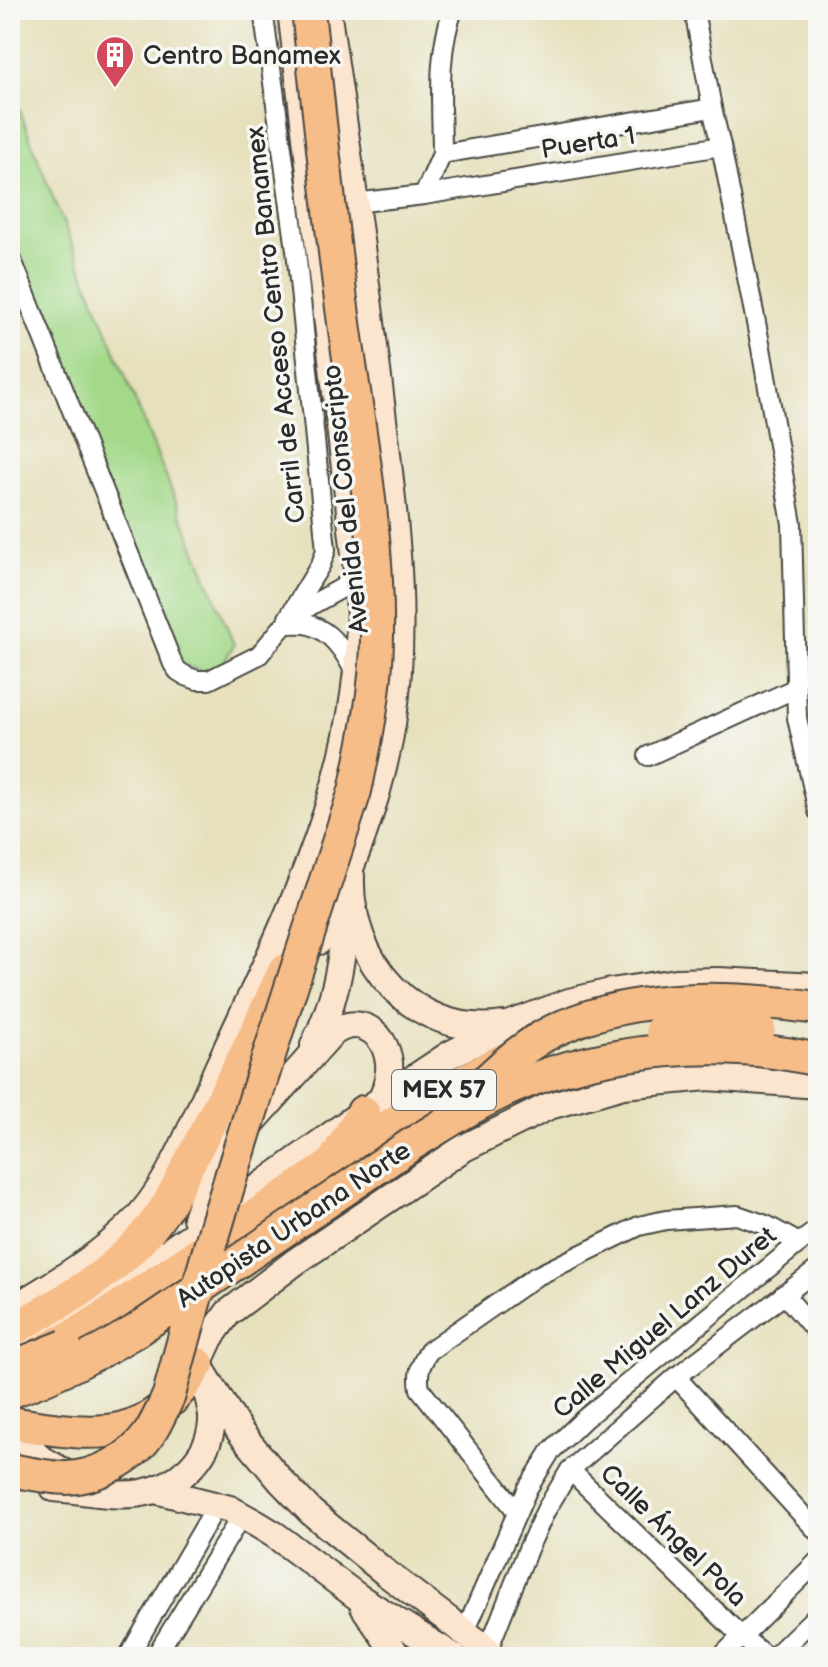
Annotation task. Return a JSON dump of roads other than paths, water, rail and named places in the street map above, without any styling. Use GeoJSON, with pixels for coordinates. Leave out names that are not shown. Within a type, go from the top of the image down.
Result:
{"type":"FeatureCollection","features":[{"type":"Feature","properties":{"kind":"highway"},"geometry":{"type":"LineString","coordinates":[[10,1470],[64,1478],[90,1474],[135,1449],[158,1419],[169,1395],[243,1136],[355,791],[363,755],[374,684],[377,635],[374,558],[327,195],[308,10]]}},
{"type":"Feature","properties":{"kind":"highway"},"geometry":{"type":"LineString","coordinates":[[15,1320],[94,1282],[133,1249],[158,1220],[251,1043],[298,937],[351,786],[370,676],[371,641],[360,603]]}},
{"type":"Feature","properties":{"kind":"highway"},"geometry":{"type":"LineString","coordinates":[[485,1082],[530,1045],[564,1026],[633,1007],[686,1001],[749,1001],[818,1008]]}},
{"type":"Feature","properties":{"kind":"highway","name":"MEX 57"},"geometry":{"type":"LineString","coordinates":[[10,1366],[85,1328],[432,1096],[503,1058],[584,1033],[657,1017],[719,1013],[791,1018],[818,1024]]}},
{"type":"Feature","properties":{"kind":"highway","name":"Autopista Urbana Norte"},"geometry":{"type":"LineString","coordinates":[[10,1366],[70,1343],[106,1324],[422,1115],[545,1054],[593,1040],[649,1030],[710,1026],[776,1030],[818,1037]]}},
{"type":"Feature","properties":{"kind":"highway","name":"Autopista Urbana Norte"},"geometry":{"type":"LineString","coordinates":[[10,1392],[79,1363],[134,1332],[446,1122],[518,1085],[593,1062],[662,1051],[733,1049],[818,1060]]}},
{"type":"Feature","properties":{"kind":"highway","name":"MEX 57"},"geometry":{"type":"LineString","coordinates":[[10,1407],[63,1387],[118,1359],[391,1171],[481,1115],[580,1078],[660,1063],[715,1061],[767,1064],[818,1073]]}},
{"type":"Feature","properties":{"kind":"highway"},"geometry":{"type":"LineString","coordinates":[[332,1164],[373,1105]]}},
{"type":"Feature","properties":{"kind":"highway"},"geometry":{"type":"LineString","coordinates":[[14,1430],[94,1433],[127,1428],[150,1416],[184,1389],[194,1352]]}},
{"type":"Feature","properties":{"kind":"main road","name":"Avenida del Conscripto"},"geometry":{"type":"LineString","coordinates":[[15,1320],[120,1234],[142,1213],[163,1183],[291,908],[333,795],[349,729],[357,677],[360,603],[302,208],[291,10]]}},
{"type":"Feature","properties":{"kind":"main road","name":"Avenida del Conscripto"},"geometry":{"type":"LineString","coordinates":[[196,1218],[214,1164],[350,879],[389,746],[396,696],[400,640],[395,525],[366,201],[327,10]]}},
{"type":"Feature","properties":{"kind":"main road"},"geometry":{"type":"LineString","coordinates":[[327,813],[351,786]]}},
{"type":"Feature","properties":{"kind":"main road"},"geometry":{"type":"LineString","coordinates":[[350,879],[352,908],[362,941],[378,970],[398,994],[419,1009],[448,1021],[479,1027],[511,1024]]}},
{"type":"Feature","properties":{"kind":"main road"},"geometry":{"type":"LineString","coordinates":[[303,1065],[326,1019],[338,980],[350,879]]}},
{"type":"Feature","properties":{"kind":"main road"},"geometry":{"type":"LineString","coordinates":[[15,1320],[37,1333],[100,1299],[373,1105],[449,1055],[511,1024],[569,1002],[676,982],[818,986]]}},
{"type":"Feature","properties":{"kind":"main road"},"geometry":{"type":"LineString","coordinates":[[214,1164],[335,1031],[350,1025],[371,1030],[382,1041],[388,1060],[388,1080],[373,1105]]}},
{"type":"Feature","properties":{"kind":"main road"},"geometry":{"type":"LineString","coordinates":[[194,1352],[210,1338],[228,1313],[295,1262],[462,1149],[549,1106],[623,1085],[708,1077],[818,1085]]}},
{"type":"Feature","properties":{"kind":"main road"},"geometry":{"type":"LineString","coordinates":[[10,1483],[126,1494],[155,1490],[176,1480],[194,1464],[209,1436],[212,1421],[210,1402],[194,1352]]}},
{"type":"Feature","properties":{"kind":"main road"},"geometry":{"type":"LineString","coordinates":[[194,1352],[240,1432],[311,1512],[463,1644],[489,1655]]}},
{"type":"Feature","properties":{"kind":"main road"},"geometry":{"type":"LineString","coordinates":[[14,1430],[27,1447],[48,1464],[99,1492]]}},
{"type":"Feature","properties":{"kind":"main road"},"geometry":{"type":"LineString","coordinates":[[155,1490],[217,1505],[242,1515],[275,1535],[358,1597],[454,1657]]}},
{"type":"Feature","properties":{"kind":"main road"},"geometry":{"type":"LineString","coordinates":[[358,1597],[398,1657]]}},
{"type":"Feature","properties":{"kind":"street","name":"Carril de Acceso Centro Banamex"},"geometry":{"type":"LineString","coordinates":[[263,10],[302,208],[326,550],[321,564],[285,624]]}},
{"type":"Feature","properties":{"kind":"street"},"geometry":{"type":"LineString","coordinates":[[424,195],[442,154],[442,54],[453,10]]}},
{"type":"Feature","properties":{"kind":"street"},"geometry":{"type":"LineString","coordinates":[[694,10],[761,348],[792,524],[797,718],[818,811]]}},
{"type":"Feature","properties":{"kind":"street","name":"Puerta 1"},"geometry":{"type":"LineString","coordinates":[[442,154],[712,108]]}},
{"type":"Feature","properties":{"kind":"street","name":"Puerta 1"},"geometry":{"type":"LineString","coordinates":[[302,208],[424,195],[721,146]]}},
{"type":"Feature","properties":{"kind":"street"},"geometry":{"type":"LineString","coordinates":[[10,255],[178,671],[197,680],[209,680],[259,655],[285,624],[342,588],[357,571]]}},
{"type":"Feature","properties":{"kind":"street"},"geometry":{"type":"LineString","coordinates":[[285,624],[310,625],[324,633],[339,646],[357,677]]}},
{"type":"Feature","properties":{"kind":"street"},"geometry":{"type":"LineString","coordinates":[[648,756],[796,688]]}},
{"type":"Feature","properties":{"kind":"street"},"geometry":{"type":"LineString","coordinates":[[517,1512],[420,1389],[417,1376],[429,1351],[535,1277],[639,1226],[666,1220],[737,1215],[766,1225],[799,1243]]}},
{"type":"Feature","properties":{"kind":"street","name":"Calle Miguel Lanz Duret"},"geometry":{"type":"LineString","coordinates":[[463,1644],[517,1512],[551,1451],[584,1419],[818,1229]]}},
{"type":"Feature","properties":{"kind":"street","name":"Calle Miguel Lanz Duret"},"geometry":{"type":"LineString","coordinates":[[489,1655],[528,1549],[546,1510],[570,1470],[676,1377],[818,1269]]}},
{"type":"Feature","properties":{"kind":"street"},"geometry":{"type":"LineString","coordinates":[[784,1294],[818,1334]]}},
{"type":"Feature","properties":{"kind":"street"},"geometry":{"type":"LineString","coordinates":[[676,1377],[818,1532]]}},
{"type":"Feature","properties":{"kind":"street","name":"Calle Ángel Pola"},"geometry":{"type":"LineString","coordinates":[[570,1470],[742,1637],[767,1657]]}},
{"type":"Feature","properties":{"kind":"street"},"geometry":{"type":"LineString","coordinates":[[128,1657],[217,1505]]}},
{"type":"Feature","properties":{"kind":"street"},"geometry":{"type":"LineString","coordinates":[[155,1657],[242,1515]]}},
{"type":"Feature","properties":{"kind":"street"},"geometry":{"type":"LineString","coordinates":[[721,1657],[818,1561]]}},
{"type":"Feature","properties":{"kind":"street"},"geometry":{"type":"LineString","coordinates":[[774,1657],[818,1614]]}},
{"type":"Feature","properties":{"kind":"place","name":"Centro Banamex"},"geometry":{"type":"Point","coordinates":[115,89]}}]}
